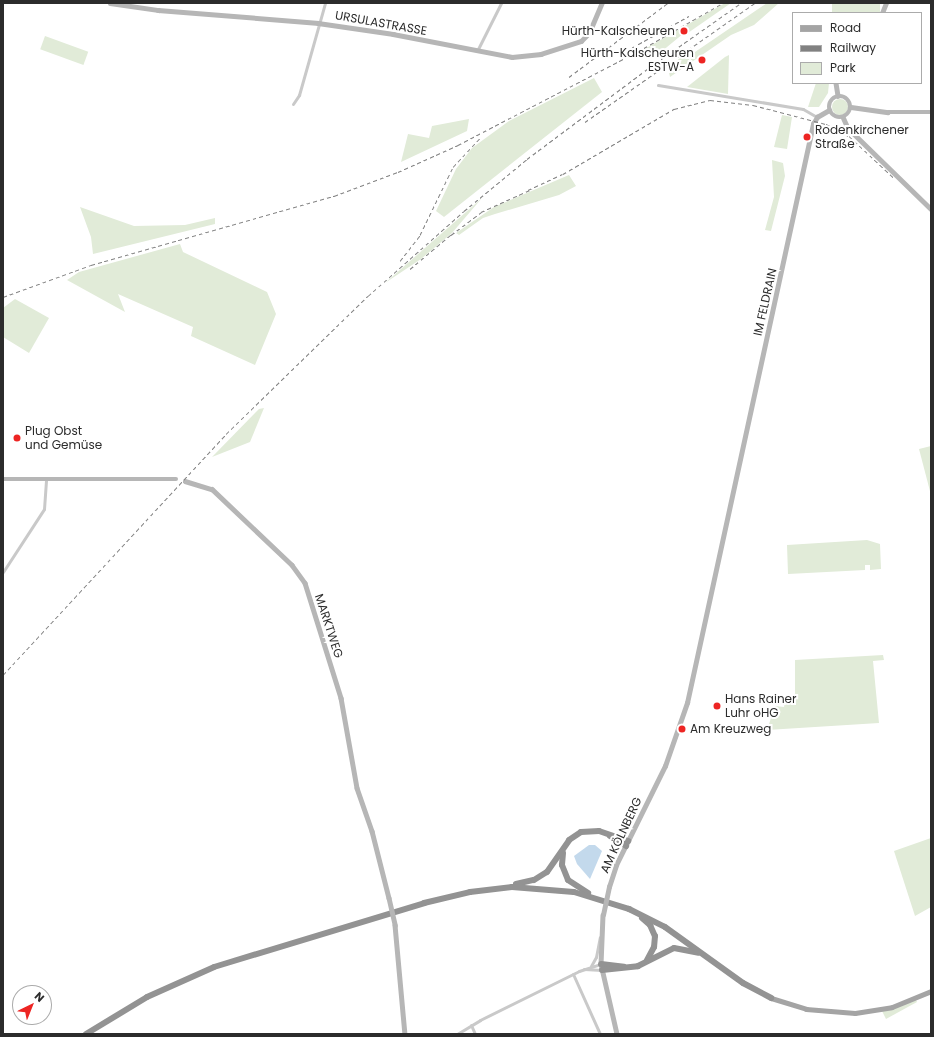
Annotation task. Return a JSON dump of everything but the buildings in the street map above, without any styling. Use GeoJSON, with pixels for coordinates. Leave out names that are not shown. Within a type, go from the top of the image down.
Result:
{"type":"FeatureCollection","features":[{"type":"Feature","properties":{"kind":"highway"},"geometry":{"type":"LineString","coordinates":[[503,889],[530,882],[543,875],[552,866],[570,840],[581,832],[591,830],[606,833],[627,844]]}},
{"type":"Feature","properties":{"kind":"highway"},"geometry":{"type":"LineString","coordinates":[[563,850],[562,865],[568,880],[577,888],[597,898],[629,909],[665,927],[743,983],[771,998]]}},
{"type":"Feature","properties":{"kind":"highway"},"geometry":{"type":"LineString","coordinates":[[86,1034],[141,1000],[198,973],[429,902],[470,892],[503,889],[544,888],[597,898]]}},
{"type":"Feature","properties":{"kind":"highway"},"geometry":{"type":"LineString","coordinates":[[629,909],[648,922],[654,932],[654,947],[643,964]]}},
{"type":"Feature","properties":{"kind":"highway"},"geometry":{"type":"LineString","coordinates":[[602,967],[628,968],[643,964],[660,953],[674,948],[704,955]]}},
{"type":"Feature","properties":{"kind":"main road"},"geometry":{"type":"LineString","coordinates":[[771,998],[806,1009],[855,1013],[892,1007],[931,991]]}},
{"type":"Feature","properties":{"kind":"street","name":"URSULASTRASSE"},"geometry":{"type":"LineString","coordinates":[[110,3],[158,10],[318,23],[394,34],[506,56],[529,56],[581,41],[592,28],[602,3]]}},
{"type":"Feature","properties":{"kind":"street"},"geometry":{"type":"LineString","coordinates":[[292,104],[299,95],[318,23],[325,3]]}},
{"type":"Feature","properties":{"kind":"street"},"geometry":{"type":"LineString","coordinates":[[477,51],[502,3]]}},
{"type":"Feature","properties":{"kind":"street"},"geometry":{"type":"LineString","coordinates":[[836,84],[838,96]]}},
{"type":"Feature","properties":{"kind":"street"},"geometry":{"type":"LineString","coordinates":[[658,85],[803,109],[817,117],[829,110]]}},
{"type":"Feature","properties":{"kind":"street"},"geometry":{"type":"LineString","coordinates":[[838,96],[847,98],[851,107],[848,114],[843,117],[833,116],[829,110],[829,103],[838,96]]}},
{"type":"Feature","properties":{"kind":"street"},"geometry":{"type":"LineString","coordinates":[[851,107],[888,112],[931,112]]}},
{"type":"Feature","properties":{"kind":"street","name":"IM FELDRAIN"},"geometry":{"type":"LineString","coordinates":[[674,743],[687,703],[811,131],[817,117]]}},
{"type":"Feature","properties":{"kind":"street"},"geometry":{"type":"LineString","coordinates":[[843,117],[848,128],[931,209]]}},
{"type":"Feature","properties":{"kind":"street"},"geometry":{"type":"LineString","coordinates":[[3,479],[176,479]]}},
{"type":"Feature","properties":{"kind":"street"},"geometry":{"type":"LineString","coordinates":[[3,572],[44,509],[46,479]]}},
{"type":"Feature","properties":{"kind":"street","name":"MARKTWEG"},"geometry":{"type":"LineString","coordinates":[[185,481],[212,489],[292,565],[305,583],[341,698],[357,788],[372,831],[390,898],[395,925],[405,1034]]}},
{"type":"Feature","properties":{"kind":"street","name":"AM KÖLNBERG"},"geometry":{"type":"LineString","coordinates":[[617,1034],[602,967],[601,934],[609,887],[627,844],[674,743]]}},
{"type":"Feature","properties":{"kind":"street"},"geometry":{"type":"LineString","coordinates":[[591,966],[596,957],[601,934]]}},
{"type":"Feature","properties":{"kind":"street"},"geometry":{"type":"LineString","coordinates":[[457,1034],[471,1025],[573,974],[591,966],[602,967]]}},
{"type":"Feature","properties":{"kind":"street"},"geometry":{"type":"LineString","coordinates":[[584,969],[602,967]]}},
{"type":"Feature","properties":{"kind":"street"},"geometry":{"type":"LineString","coordinates":[[573,974],[600,1034]]}},
{"type":"Feature","properties":{"kind":"street"},"geometry":{"type":"LineString","coordinates":[[471,1025],[475,1034]]}},
{"type":"Feature","properties":{"kind":"green space"},"geometry":{"type":"Polygon","coordinates":[[[725,3],[731,3],[685,35],[684,33],[661,52],[648,57],[643,50],[725,3]]]}},
{"type":"Feature","properties":{"kind":"green space"},"geometry":{"type":"Polygon","coordinates":[[[767,3],[779,3],[754,25],[731,35],[670,77],[668,68],[691,49],[695,52],[767,3]]]}},
{"type":"Feature","properties":{"kind":"green space"},"geometry":{"type":"Polygon","coordinates":[[[832,3],[880,3],[880,12],[832,12],[832,3]]]}},
{"type":"Feature","properties":{"kind":"green space"},"geometry":{"type":"Polygon","coordinates":[[[45,36],[88,52],[83,65],[40,49],[45,36]]]}},
{"type":"Feature","properties":{"kind":"green space"},"geometry":{"type":"Polygon","coordinates":[[[729,55],[728,94],[687,87],[725,57],[729,55]]]}},
{"type":"Feature","properties":{"kind":"green space"},"geometry":{"type":"Polygon","coordinates":[[[594,78],[602,92],[444,217],[436,211],[456,169],[472,148],[509,121],[594,78]]]}},
{"type":"Feature","properties":{"kind":"green space"},"geometry":{"type":"Polygon","coordinates":[[[816,84],[829,84],[828,93],[819,107],[808,107],[816,84]]]}},
{"type":"Feature","properties":{"kind":"green space"},"geometry":{"type":"Polygon","coordinates":[[[837,99],[843,99],[848,104],[846,113],[843,115],[837,115],[832,110],[832,104],[837,99]]]}},
{"type":"Feature","properties":{"kind":"green space"},"geometry":{"type":"Polygon","coordinates":[[[782,115],[792,117],[787,149],[774,147],[782,115]]]}},
{"type":"Feature","properties":{"kind":"green space"},"geometry":{"type":"Polygon","coordinates":[[[469,119],[467,131],[401,162],[408,134],[429,138],[432,126],[469,119]]]}},
{"type":"Feature","properties":{"kind":"green space"},"geometry":{"type":"Polygon","coordinates":[[[772,160],[783,163],[785,176],[771,231],[765,230],[774,197],[772,160]]]}},
{"type":"Feature","properties":{"kind":"green space"},"geometry":{"type":"Polygon","coordinates":[[[569,175],[576,186],[559,195],[483,218],[459,235],[456,233],[494,207],[569,175]]]}},
{"type":"Feature","properties":{"kind":"green space"},"geometry":{"type":"Polygon","coordinates":[[[482,198],[452,233],[421,259],[385,283],[482,198]]]}},
{"type":"Feature","properties":{"kind":"green space"},"geometry":{"type":"Polygon","coordinates":[[[80,207],[134,226],[185,225],[215,218],[215,224],[93,254],[91,237],[80,207]]]}},
{"type":"Feature","properties":{"kind":"green space"},"geometry":{"type":"Polygon","coordinates":[[[180,244],[183,252],[267,292],[276,314],[255,365],[191,336],[193,327],[118,294],[125,312],[67,280],[79,272],[180,244]]]}},
{"type":"Feature","properties":{"kind":"green space"},"geometry":{"type":"Polygon","coordinates":[[[15,299],[49,318],[29,353],[3,337],[3,308],[15,299]]]}},
{"type":"Feature","properties":{"kind":"green space"},"geometry":{"type":"Polygon","coordinates":[[[264,408],[250,442],[212,457],[259,409],[264,408]]]}},
{"type":"Feature","properties":{"kind":"green space"},"geometry":{"type":"Polygon","coordinates":[[[931,446],[931,495],[919,449],[931,446]]]}},
{"type":"Feature","properties":{"kind":"green space"},"geometry":{"type":"Polygon","coordinates":[[[867,540],[880,544],[881,569],[870,570],[870,565],[865,565],[865,570],[788,574],[787,545],[867,540]]]}},
{"type":"Feature","properties":{"kind":"green space"},"geometry":{"type":"Polygon","coordinates":[[[883,655],[884,660],[873,661],[879,723],[767,730],[775,706],[784,707],[786,696],[795,696],[795,660],[883,655]]]}},
{"type":"Feature","properties":{"kind":"green space"},"geometry":{"type":"Polygon","coordinates":[[[931,838],[931,907],[915,916],[894,851],[931,838]]]}},
{"type":"Feature","properties":{"kind":"green space"},"geometry":{"type":"Polygon","coordinates":[[[916,1000],[917,1002],[886,1019],[882,1011],[916,1000]]]}},
{"type":"Feature","properties":{"kind":"water"},"geometry":{"type":"Polygon","coordinates":[[[589,845],[595,845],[602,851],[590,879],[577,864],[574,856],[589,845]]]}},
{"type":"Feature","properties":{"kind":"railway"},"geometry":{"type":"LineString","coordinates":[[569,77],[668,3]]}},
{"type":"Feature","properties":{"kind":"railway"},"geometry":{"type":"LineString","coordinates":[[3,297],[91,265],[334,196],[398,172],[458,145],[644,48],[723,3]]}},
{"type":"Feature","properties":{"kind":"railway"},"geometry":{"type":"LineString","coordinates":[[3,675],[226,434],[368,296],[464,211],[527,159],[650,67],[741,3]]}},
{"type":"Feature","properties":{"kind":"railway"},"geometry":{"type":"LineString","coordinates":[[585,122],[755,3]]}},
{"type":"Feature","properties":{"kind":"railway"},"geometry":{"type":"LineString","coordinates":[[626,51],[689,16]]}},
{"type":"Feature","properties":{"kind":"railway"},"geometry":{"type":"LineString","coordinates":[[528,190],[563,174],[674,109],[710,100],[753,105],[826,124],[849,136],[894,178]]}},
{"type":"Feature","properties":{"kind":"railway"},"geometry":{"type":"LineString","coordinates":[[400,261],[420,235],[453,167],[481,137]]}},
{"type":"Feature","properties":{"kind":"railway"},"geometry":{"type":"LineString","coordinates":[[451,235],[481,212],[532,189]]}},
{"type":"Feature","properties":{"kind":"railway"},"geometry":{"type":"LineString","coordinates":[[410,269],[454,232]]}},
{"type":"Feature","properties":{"kind":"place","name":"Hürth-Kalscheuren"},"geometry":{"type":"Point","coordinates":[684,31]}},
{"type":"Feature","properties":{"kind":"place","name":"Hürth-Kalscheuren ESTW-A"},"geometry":{"type":"Point","coordinates":[702,60]}},
{"type":"Feature","properties":{"kind":"place","name":"Rodenkirchener Straße"},"geometry":{"type":"Point","coordinates":[807,137]}},
{"type":"Feature","properties":{"kind":"place","name":"Plug Obst und Gemüse"},"geometry":{"type":"Point","coordinates":[17,438]}},
{"type":"Feature","properties":{"kind":"place","name":"Hans Rainer Luhr oHG"},"geometry":{"type":"Point","coordinates":[717,706]}},
{"type":"Feature","properties":{"kind":"place","name":"Am Kreuzweg"},"geometry":{"type":"Point","coordinates":[682,729]}}]}
